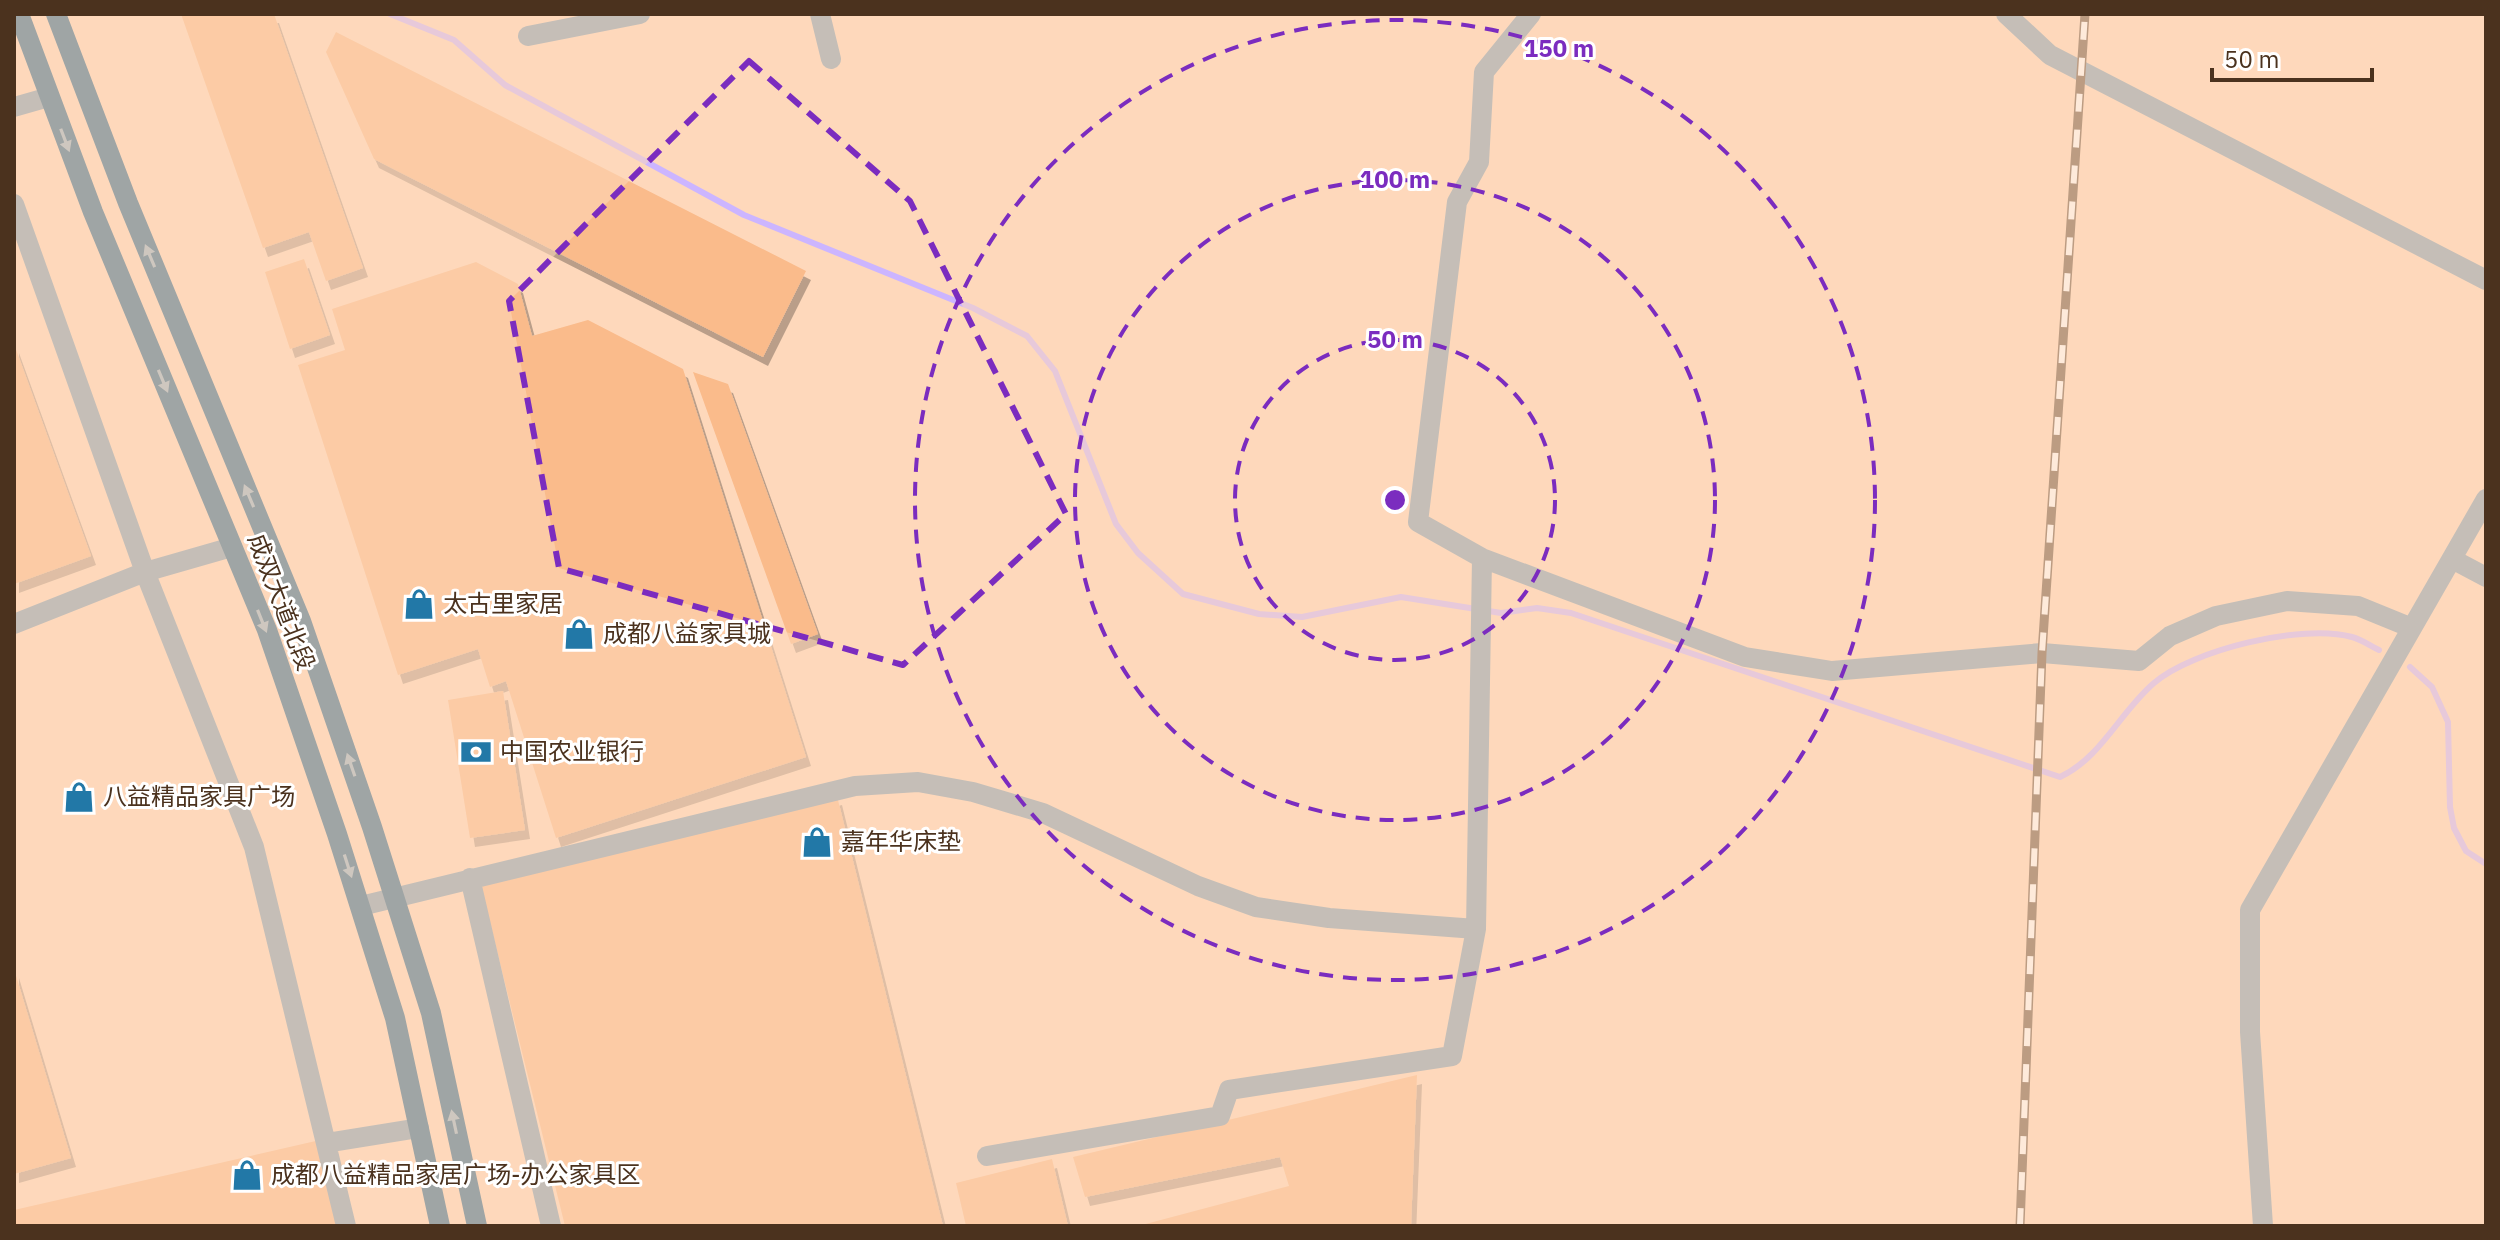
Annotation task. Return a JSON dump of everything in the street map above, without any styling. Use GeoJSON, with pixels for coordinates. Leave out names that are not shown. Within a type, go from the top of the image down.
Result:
{"type":"FeatureCollection","features":[{"type":"Feature","properties":{"kind":"main road","name":"成双大道北段"},"geometry":{"type":"LineString","coordinates":[[19,14],[93,212],[267,630],[361,906],[395,1018],[440,1226]]}},
{"type":"Feature","properties":{"kind":"main road","name":"成双大道北段"},"geometry":{"type":"LineString","coordinates":[[56,14],[133,217],[301,621],[395,896],[431,1013],[477,1226]]}},
{"type":"Feature","properties":{"kind":"street"},"geometry":{"type":"LineString","coordinates":[[528,36],[640,14]]}},
{"type":"Feature","properties":{"kind":"street"},"geometry":{"type":"LineString","coordinates":[[820,14],[831,59]]}},
{"type":"Feature","properties":{"kind":"street"},"geometry":{"type":"LineString","coordinates":[[1531,14],[1484,72],[1479,162],[1457,202],[1418,522],[1482,558],[1745,657],[1832,671],[2042,653],[2139,661],[2170,636],[2216,616],[2287,601],[2358,606],[2412,628]]}},
{"type":"Feature","properties":{"kind":"street"},"geometry":{"type":"LineString","coordinates":[[2006,14],[2050,55],[2486,280]]}},
{"type":"Feature","properties":{"kind":"street"},"geometry":{"type":"LineString","coordinates":[[14,107],[49,97]]}},
{"type":"Feature","properties":{"kind":"street"},"geometry":{"type":"LineString","coordinates":[[14,204],[145,572],[254,847],[346,1226]]}},
{"type":"Feature","properties":{"kind":"street"},"geometry":{"type":"LineString","coordinates":[[2263,1226],[2250,1032],[2250,910],[2486,499]]}},
{"type":"Feature","properties":{"kind":"street"},"geometry":{"type":"LineString","coordinates":[[14,624],[145,572],[232,547]]}},
{"type":"Feature","properties":{"kind":"street"},"geometry":{"type":"LineString","coordinates":[[987,1156],[1220,1116],[1229,1090],[1452,1056],[1476,929],[1482,558]]}},
{"type":"Feature","properties":{"kind":"street"},"geometry":{"type":"LineString","coordinates":[[2452,559],[2486,577]]}},
{"type":"Feature","properties":{"kind":"street"},"geometry":{"type":"LineString","coordinates":[[361,906],[855,786],[918,782],[973,792],[1043,813],[1198,886],[1256,907],[1329,918],[1476,929]]}},
{"type":"Feature","properties":{"kind":"street"},"geometry":{"type":"LineString","coordinates":[[470,878],[551,1226]]}},
{"type":"Feature","properties":{"kind":"street"},"geometry":{"type":"LineString","coordinates":[[326,1143],[419,1128]]}},
{"type":"Feature","properties":{"kind":"highlighted area"},"geometry":{"type":"Polygon","coordinates":[[[749,61],[910,201],[1066,514],[903,665],[559,568],[509,301],[749,61]]]}},
{"type":"Feature","properties":{"kind":"building"},"geometry":{"type":"Polygon","coordinates":[[[181,14],[274,14],[363,268],[326,281],[309,232],[263,248],[181,14]]]}},
{"type":"Feature","properties":{"kind":"building"},"geometry":{"type":"Polygon","coordinates":[[[336,32],[806,271],[763,357],[374,159],[326,52],[336,32]]]}},
{"type":"Feature","properties":{"kind":"building"},"geometry":{"type":"Polygon","coordinates":[[[304,259],[330,335],[290,349],[265,272],[304,259]]]}},
{"type":"Feature","properties":{"kind":"building"},"geometry":{"type":"Polygon","coordinates":[[[476,262],[518,284],[532,336],[588,320],[683,369],[806,757],[556,838],[506,681],[490,687],[478,649],[398,675],[298,365],[345,350],[332,309],[476,262]]]}},
{"type":"Feature","properties":{"kind":"building"},"geometry":{"type":"Polygon","coordinates":[[[14,344],[91,556],[14,584],[14,344]]]}},
{"type":"Feature","properties":{"kind":"building"},"geometry":{"type":"Polygon","coordinates":[[[693,372],[728,384],[818,634],[791,644],[693,372]]]}},
{"type":"Feature","properties":{"kind":"building"},"geometry":{"type":"Polygon","coordinates":[[[503,691],[525,830],[470,838],[448,700],[503,691]]]}},
{"type":"Feature","properties":{"kind":"building"},"geometry":{"type":"Polygon","coordinates":[[[837,796],[943,1226],[565,1226],[481,886],[837,796]]]}},
{"type":"Feature","properties":{"kind":"building"},"geometry":{"type":"Polygon","coordinates":[[[14,969],[71,1158],[14,1174],[14,969]]]}},
{"type":"Feature","properties":{"kind":"building"},"geometry":{"type":"Polygon","coordinates":[[[1417,1075],[1411,1226],[1138,1226],[1289,1186],[1280,1157],[1085,1197],[1073,1157],[1417,1075]]]}},
{"type":"Feature","properties":{"kind":"building","name":"成都八益精品家居广场-办公家具区"},"geometry":{"type":"Polygon","coordinates":[[[320,1140],[339,1226],[14,1226],[14,1210],[320,1140]]]}},
{"type":"Feature","properties":{"kind":"building"},"geometry":{"type":"Polygon","coordinates":[[[1052,1159],[1068,1226],[966,1226],[956,1183],[1052,1159]]]}},
{"type":"Feature","properties":{"kind":"waterway"},"geometry":{"type":"LineString","coordinates":[[390,14],[454,40],[505,85],[744,215],[973,308],[1027,336],[1055,371],[1116,524],[1138,553],[1183,594],[1259,614],[1302,617],[1401,597],[1501,613],[1537,608],[1571,613],[2060,777],[2099,747],[2154,683],[2194,660],[2248,642],[2305,634],[2352,637],[2379,650]]}},
{"type":"Feature","properties":{"kind":"waterway"},"geometry":{"type":"LineString","coordinates":[[2410,667],[2432,687],[2448,722],[2450,807],[2454,828],[2466,851],[2486,864]]}},
{"type":"Feature","properties":{"kind":"railway"},"geometry":{"type":"LineString","coordinates":[[2020,1226],[2042,653],[2085,14]]}},
{"type":"Feature","properties":{"kind":"place","name":"太古里家居"},"geometry":{"type":"Point","coordinates":[419,604]}},
{"type":"Feature","properties":{"kind":"place","name":"成都八益家具城"},"geometry":{"type":"Point","coordinates":[579,634]}},
{"type":"Feature","properties":{"kind":"place","name":"中国农业银行"},"geometry":{"type":"Point","coordinates":[476,752]}},
{"type":"Feature","properties":{"kind":"place","name":"八益精品家具广场"},"geometry":{"type":"Point","coordinates":[79,797]}},
{"type":"Feature","properties":{"kind":"place","name":"嘉年华床垫"},"geometry":{"type":"Point","coordinates":[817,842]}},
{"type":"Feature","properties":{"kind":"place","name":"成都八益精品家居广场-办公家具区"},"geometry":{"type":"Point","coordinates":[247,1175]}}]}
